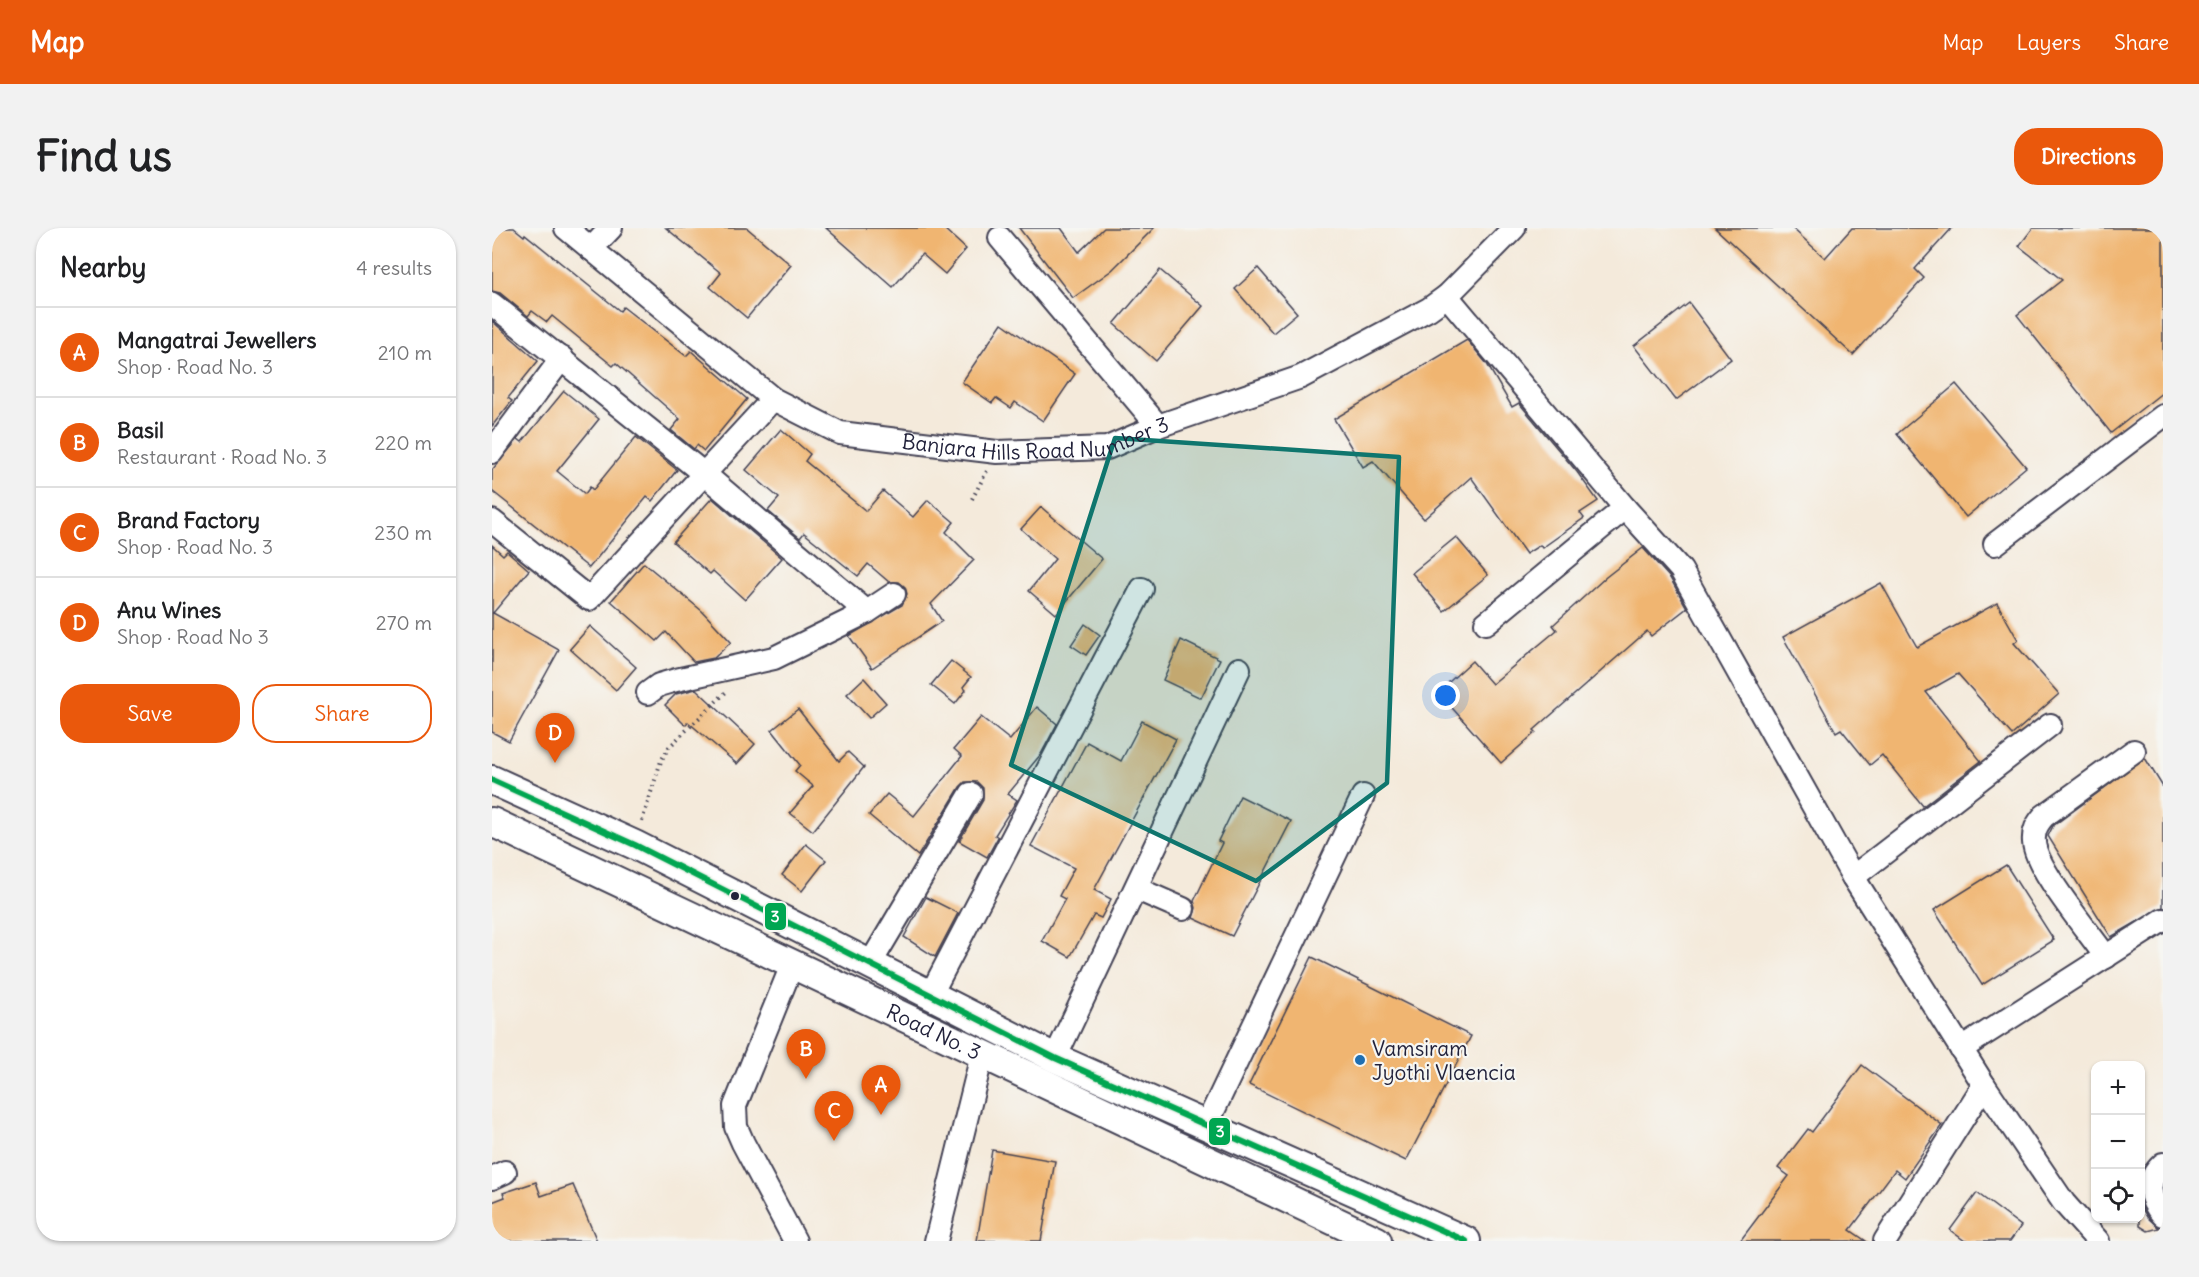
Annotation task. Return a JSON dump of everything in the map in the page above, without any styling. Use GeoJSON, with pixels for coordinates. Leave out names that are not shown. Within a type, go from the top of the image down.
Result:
{"type":"FeatureCollection","features":[{"type":"Feature","properties":{"kind":"main road"},"geometry":{"type":"LineString","coordinates":[[492,780],[635,845],[1055,1058],[1466,1241]]}},
{"type":"Feature","properties":{"kind":"main road","name":"Road No. 3"},"geometry":{"type":"LineString","coordinates":[[492,822],[1377,1241]]}},
{"type":"Feature","properties":{"kind":"street","name":"Banjara Hills Road Number 3"},"geometry":{"type":"LineString","coordinates":[[566,228],[773,399],[840,433],[997,452],[1107,448],[1158,426],[1301,376],[1429,309],[1447,296],[1515,228]]}},
{"type":"Feature","properties":{"kind":"street"},"geometry":{"type":"LineString","coordinates":[[591,249],[611,228]]}},
{"type":"Feature","properties":{"kind":"street"},"geometry":{"type":"LineString","coordinates":[[1000,238],[1158,426]]}},
{"type":"Feature","properties":{"kind":"street"},"geometry":{"type":"LineString","coordinates":[[1447,296],[1625,508],[1681,570],[1853,877],[1961,1049],[2064,1203],[2098,1241]]}},
{"type":"Feature","properties":{"kind":"street"},"geometry":{"type":"LineString","coordinates":[[492,304],[703,473],[867,612]]}},
{"type":"Feature","properties":{"kind":"street"},"geometry":{"type":"LineString","coordinates":[[492,452],[562,358]]}},
{"type":"Feature","properties":{"kind":"street"},"geometry":{"type":"LineString","coordinates":[[492,521],[589,599],[773,399]]}},
{"type":"Feature","properties":{"kind":"street"},"geometry":{"type":"LineString","coordinates":[[1995,544],[2163,416]]}},
{"type":"Feature","properties":{"kind":"street"},"geometry":{"type":"LineString","coordinates":[[1486,623],[1625,508]]}},
{"type":"Feature","properties":{"kind":"street"},"geometry":{"type":"LineString","coordinates":[[932,994],[1142,589]]}},
{"type":"Feature","properties":{"kind":"street"},"geometry":{"type":"LineString","coordinates":[[648,693],[667,682],[774,658],[867,612],[894,594]]}},
{"type":"Feature","properties":{"kind":"street"},"geometry":{"type":"LineString","coordinates":[[1055,1058],[1137,889],[1239,669]]}},
{"type":"Feature","properties":{"kind":"street"},"geometry":{"type":"LineString","coordinates":[[1853,877],[2050,725]]}},
{"type":"Feature","properties":{"kind":"street"},"geometry":{"type":"LineString","coordinates":[[2106,957],[2040,863],[2034,844],[2034,832],[2044,816],[2134,751]]}},
{"type":"Feature","properties":{"kind":"street"},"geometry":{"type":"LineString","coordinates":[[870,964],[971,794]]}},
{"type":"Feature","properties":{"kind":"street"},"geometry":{"type":"LineString","coordinates":[[1206,1126],[1363,796]]}},
{"type":"Feature","properties":{"kind":"street"},"geometry":{"type":"LineString","coordinates":[[1137,889],[1183,909]]}},
{"type":"Feature","properties":{"kind":"street"},"geometry":{"type":"LineString","coordinates":[[1961,1049],[2163,920]]}},
{"type":"Feature","properties":{"kind":"street"},"geometry":{"type":"LineString","coordinates":[[792,964],[735,1106],[736,1127],[743,1143],[795,1241]]}},
{"type":"Feature","properties":{"kind":"street"},"geometry":{"type":"LineString","coordinates":[[936,1241],[982,1054]]}},
{"type":"Feature","properties":{"kind":"street"},"geometry":{"type":"LineString","coordinates":[[1885,1241],[1984,1084]]}},
{"type":"Feature","properties":{"kind":"street"},"geometry":{"type":"LineString","coordinates":[[2163,1164],[2155,1171],[2150,1196],[2153,1205],[2163,1215]]}},
{"type":"Feature","properties":{"kind":"path"},"geometry":{"type":"LineString","coordinates":[[972,499],[997,452]]}},
{"type":"Feature","properties":{"kind":"path"},"geometry":{"type":"LineString","coordinates":[[635,845],[661,761],[669,747],[756,662]]}},
{"type":"Feature","properties":{"kind":"highlighted area"},"geometry":{"type":"Polygon","coordinates":[[[1115,438],[1399,457],[1387,783],[1256,881],[1011,765],[1115,438]]]}},
{"type":"Feature","properties":{"kind":"building"},"geometry":{"type":"Polygon","coordinates":[[[492,228],[514,228],[524,236],[525,234],[620,311],[623,307],[686,356],[691,351],[747,399],[704,451],[697,445],[694,449],[671,430],[680,419],[616,363],[613,366],[552,316],[547,322],[532,311],[528,316],[500,293],[492,291],[492,228]]]}},
{"type":"Feature","properties":{"kind":"building"},"geometry":{"type":"Polygon","coordinates":[[[666,228],[747,228],[791,265],[747,318],[710,287],[721,273],[666,228]]]}},
{"type":"Feature","properties":{"kind":"building"},"geometry":{"type":"Polygon","coordinates":[[[826,228],[943,228],[966,249],[945,274],[922,254],[893,287],[826,228]]]}},
{"type":"Feature","properties":{"kind":"building"},"geometry":{"type":"Polygon","coordinates":[[[1019,228],[1061,228],[1079,252],[1104,228],[1154,228],[1112,270],[1073,298],[1019,228]]]}},
{"type":"Feature","properties":{"kind":"building"},"geometry":{"type":"Polygon","coordinates":[[[1715,228],[1792,228],[1825,258],[1852,228],[1952,228],[1915,269],[1924,278],[1853,355],[1715,228]]]}},
{"type":"Feature","properties":{"kind":"building"},"geometry":{"type":"Polygon","coordinates":[[[2033,228],[2163,228],[2163,392],[2111,433],[2017,315],[2062,280],[2019,246],[2033,228]]]}},
{"type":"Feature","properties":{"kind":"building"},"geometry":{"type":"Polygon","coordinates":[[[1258,268],[1297,313],[1273,333],[1235,289],[1258,268]]]}},
{"type":"Feature","properties":{"kind":"building"},"geometry":{"type":"Polygon","coordinates":[[[1160,270],[1203,306],[1156,361],[1114,324],[1160,270]]]}},
{"type":"Feature","properties":{"kind":"building"},"geometry":{"type":"Polygon","coordinates":[[[1689,303],[1731,359],[1676,400],[1634,346],[1689,303]]]}},
{"type":"Feature","properties":{"kind":"building"},"geometry":{"type":"Polygon","coordinates":[[[492,321],[538,361],[508,398],[512,401],[492,426],[492,321]]]}},
{"type":"Feature","properties":{"kind":"building"},"geometry":{"type":"Polygon","coordinates":[[[1002,323],[1075,374],[1043,421],[1015,402],[1011,408],[996,398],[992,403],[962,382],[1002,323]]]}},
{"type":"Feature","properties":{"kind":"building"},"geometry":{"type":"Polygon","coordinates":[[[1467,340],[1487,364],[1512,407],[1519,403],[1577,472],[1598,501],[1580,513],[1584,518],[1542,548],[1540,545],[1526,554],[1471,477],[1424,519],[1373,461],[1363,467],[1334,419],[1467,340]]]}},
{"type":"Feature","properties":{"kind":"building"},"geometry":{"type":"Polygon","coordinates":[[[1956,384],[2026,467],[1966,517],[1897,434],[1956,384]]]}},
{"type":"Feature","properties":{"kind":"building"},"geometry":{"type":"Polygon","coordinates":[[[564,391],[599,419],[557,471],[585,494],[590,487],[593,490],[636,437],[677,470],[652,501],[647,497],[589,568],[492,491],[492,470],[518,439],[522,442],[564,391]]]}},
{"type":"Feature","properties":{"kind":"building"},"geometry":{"type":"Polygon","coordinates":[[[781,429],[810,454],[805,461],[866,511],[883,491],[913,517],[928,500],[954,522],[946,532],[974,560],[931,604],[942,621],[872,668],[849,636],[902,605],[907,594],[905,587],[899,582],[889,582],[868,564],[858,576],[804,533],[800,538],[768,511],[779,498],[746,470],[781,429]]]}},
{"type":"Feature","properties":{"kind":"building"},"geometry":{"type":"Polygon","coordinates":[[[712,498],[782,558],[745,600],[713,571],[710,574],[673,542],[712,498]]]}},
{"type":"Feature","properties":{"kind":"building"},"geometry":{"type":"Polygon","coordinates":[[[1041,507],[1102,559],[1056,614],[1029,591],[1055,559],[1021,529],[1041,507]]]}},
{"type":"Feature","properties":{"kind":"building"},"geometry":{"type":"Polygon","coordinates":[[[1456,537],[1488,575],[1444,611],[1412,573],[1456,537]]]}},
{"type":"Feature","properties":{"kind":"building"},"geometry":{"type":"Polygon","coordinates":[[[492,545],[503,555],[507,551],[529,570],[493,613],[559,650],[509,741],[492,732],[492,545]]]}},
{"type":"Feature","properties":{"kind":"building"},"geometry":{"type":"Polygon","coordinates":[[[1643,548],[1670,578],[1687,608],[1651,636],[1647,631],[1534,730],[1536,732],[1501,763],[1438,692],[1472,661],[1492,684],[1557,630],[1553,625],[1606,577],[1643,548]]]}},
{"type":"Feature","properties":{"kind":"building"},"geometry":{"type":"Polygon","coordinates":[[[644,563],[702,611],[731,642],[714,658],[694,662],[666,632],[657,641],[611,601],[644,563]]]}},
{"type":"Feature","properties":{"kind":"building"},"geometry":{"type":"Polygon","coordinates":[[[1881,583],[1917,647],[1997,603],[2018,640],[2014,643],[2059,694],[2012,735],[1958,674],[1926,692],[1981,761],[1923,806],[1882,755],[1870,765],[1841,729],[1836,732],[1783,637],[1881,583]]]}},
{"type":"Feature","properties":{"kind":"building"},"geometry":{"type":"Polygon","coordinates":[[[1085,624],[1100,635],[1086,655],[1071,645],[1085,624]]]}},
{"type":"Feature","properties":{"kind":"building"},"geometry":{"type":"Polygon","coordinates":[[[590,626],[636,667],[616,690],[570,649],[590,626]]]}},
{"type":"Feature","properties":{"kind":"building"},"geometry":{"type":"Polygon","coordinates":[[[1181,640],[1220,659],[1201,698],[1163,680],[1181,640]]]}},
{"type":"Feature","properties":{"kind":"building"},"geometry":{"type":"Polygon","coordinates":[[[951,661],[971,677],[963,687],[966,690],[955,704],[931,685],[951,661]]]}},
{"type":"Feature","properties":{"kind":"building"},"geometry":{"type":"Polygon","coordinates":[[[864,678],[886,703],[869,718],[847,694],[864,678]]]}},
{"type":"Feature","properties":{"kind":"building"},"geometry":{"type":"Polygon","coordinates":[[[696,689],[755,744],[737,764],[688,722],[685,725],[665,705],[676,694],[696,689]]]}},
{"type":"Feature","properties":{"kind":"building"},"geometry":{"type":"Polygon","coordinates":[[[1037,707],[1057,724],[1041,754],[1008,794],[1017,800],[995,835],[998,837],[987,857],[959,841],[983,800],[983,788],[977,782],[965,782],[960,787],[918,856],[869,815],[887,794],[914,816],[962,756],[954,749],[981,717],[1010,740],[1037,707]]]}},
{"type":"Feature","properties":{"kind":"building"},"geometry":{"type":"Polygon","coordinates":[[[798,709],[839,761],[848,752],[864,767],[813,831],[790,813],[813,786],[795,771],[800,765],[772,730],[798,709]]]}},
{"type":"Feature","properties":{"kind":"building"},"geometry":{"type":"Polygon","coordinates":[[[1142,721],[1176,739],[1094,890],[1111,899],[1101,918],[1094,915],[1070,957],[1042,941],[1065,899],[1059,896],[1074,868],[1031,846],[1087,742],[1121,761],[1142,721]]]}},
{"type":"Feature","properties":{"kind":"building"},"geometry":{"type":"Polygon","coordinates":[[[2145,758],[2163,787],[2163,907],[2111,937],[2048,836],[2053,826],[2145,758]]]}},
{"type":"Feature","properties":{"kind":"building"},"geometry":{"type":"Polygon","coordinates":[[[1240,796],[1291,821],[1232,936],[1193,918],[1196,908],[1194,901],[1222,843],[1218,841],[1240,796]]]}},
{"type":"Feature","properties":{"kind":"building"},"geometry":{"type":"Polygon","coordinates":[[[806,844],[826,860],[802,891],[782,875],[806,844]]]}},
{"type":"Feature","properties":{"kind":"building"},"geometry":{"type":"Polygon","coordinates":[[[2006,865],[2054,940],[1982,985],[1934,910],[2006,865]]]}},
{"type":"Feature","properties":{"kind":"building"},"geometry":{"type":"Polygon","coordinates":[[[926,897],[958,913],[935,957],[904,937],[926,897]]]}},
{"type":"Feature","properties":{"kind":"building","name":"Vamsiram Jyothi Vlaencia"},"geometry":{"type":"Polygon","coordinates":[[[1312,957],[1471,1036],[1406,1161],[1249,1085],[1312,957]]]}},
{"type":"Feature","properties":{"kind":"building"},"geometry":{"type":"Polygon","coordinates":[[[1862,1065],[1942,1125],[1905,1178],[1895,1170],[1850,1230],[1866,1241],[1740,1241],[1789,1176],[1778,1168],[1808,1129],[1812,1132],[1862,1065]]]}},
{"type":"Feature","properties":{"kind":"building"},"geometry":{"type":"Polygon","coordinates":[[[992,1150],[1055,1161],[1041,1241],[977,1241],[992,1150]]]}},
{"type":"Feature","properties":{"kind":"building"},"geometry":{"type":"Polygon","coordinates":[[[536,1182],[541,1196],[573,1185],[597,1241],[492,1241],[492,1202],[505,1197],[503,1193],[536,1182]]]}},
{"type":"Feature","properties":{"kind":"building"},"geometry":{"type":"Polygon","coordinates":[[[1977,1193],[2021,1226],[2010,1241],[1965,1241],[1950,1230],[1977,1193]]]}},
{"type":"Feature","properties":{"kind":"building"},"geometry":{"type":"Polygon","coordinates":[[[2145,1214],[2159,1228],[2148,1231],[2140,1226],[2140,1223],[2145,1223],[2145,1214]]]}},
{"type":"Feature","properties":{"kind":"transit line","name":"3"},"geometry":{"type":"LineString","coordinates":[[492,780],[635,845],[1055,1058],[1466,1241]]}},
{"type":"Feature","properties":{"kind":"place","name":"Anu Wines"},"geometry":{"type":"Point","coordinates":[555,763]}},
{"type":"Feature","properties":{"kind":"place","name":"Vamsiram Jyothi Vlaencia"},"geometry":{"type":"Point","coordinates":[1360,1060]}},
{"type":"Feature","properties":{"kind":"place","name":"Basil"},"geometry":{"type":"Point","coordinates":[806,1079]}},
{"type":"Feature","properties":{"kind":"place","name":"Mangatrai Jewellers"},"geometry":{"type":"Point","coordinates":[881,1115]}},
{"type":"Feature","properties":{"kind":"place","name":"Brand Factory"},"geometry":{"type":"Point","coordinates":[834,1141]}}]}
